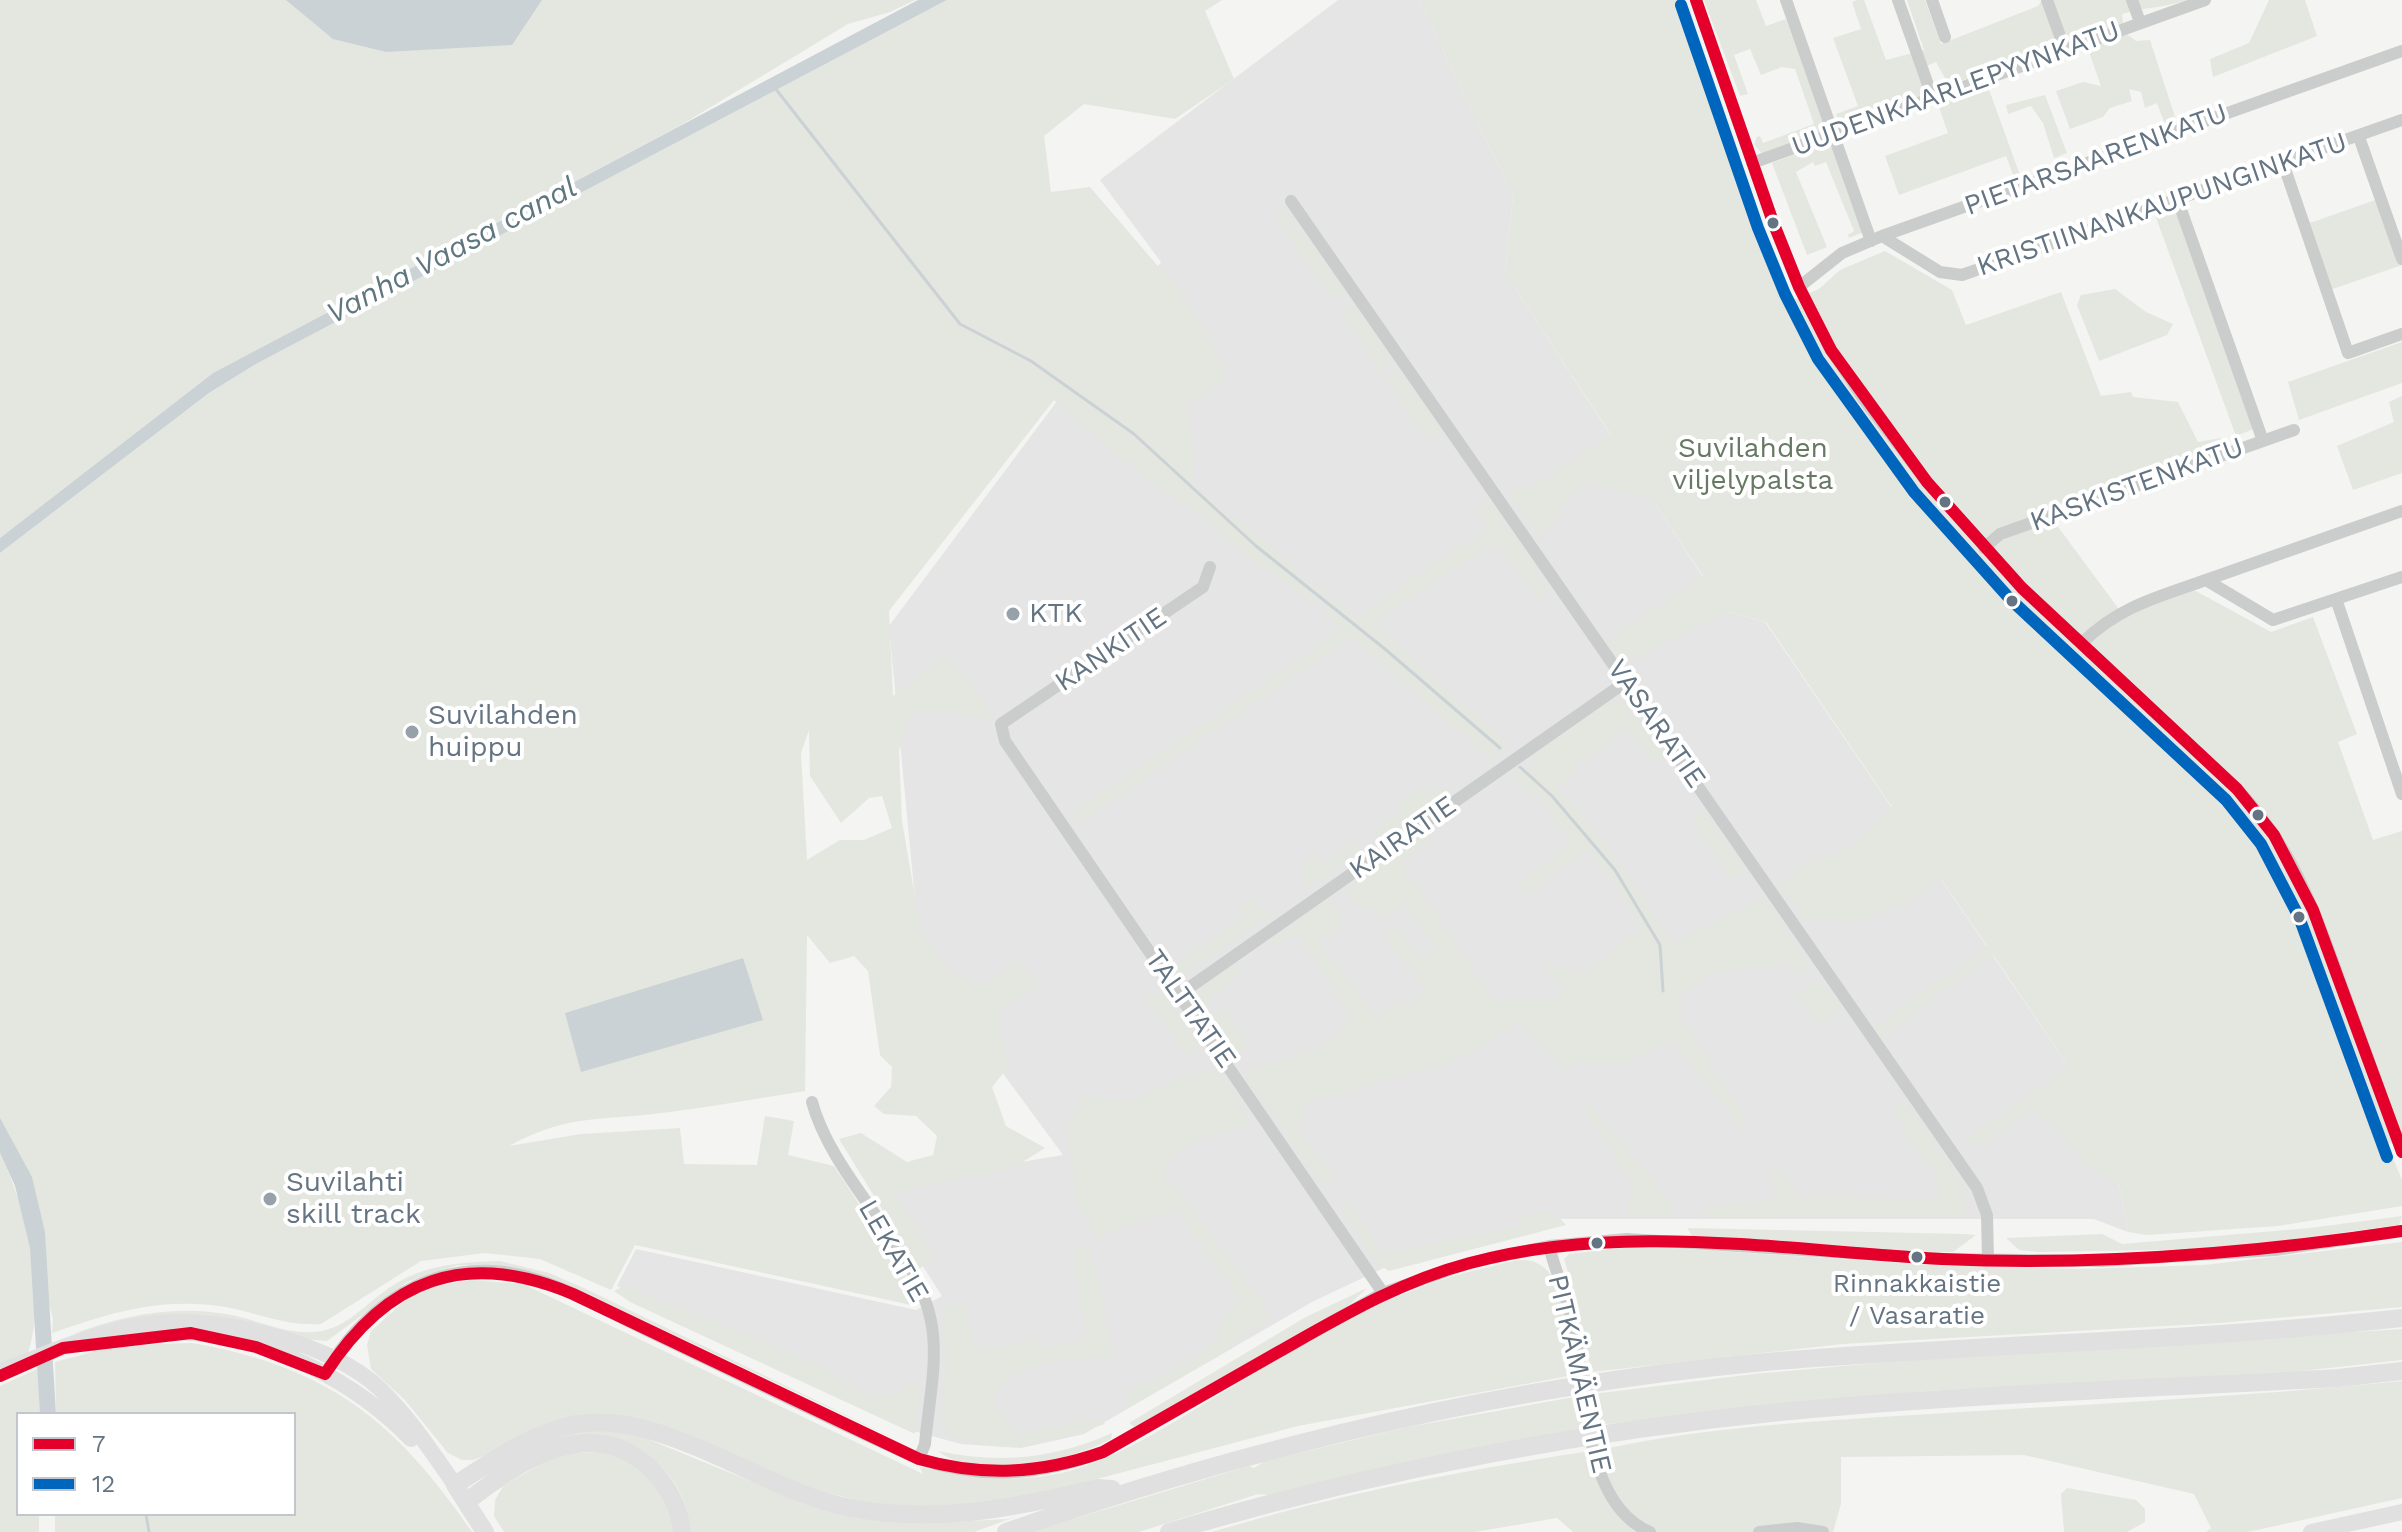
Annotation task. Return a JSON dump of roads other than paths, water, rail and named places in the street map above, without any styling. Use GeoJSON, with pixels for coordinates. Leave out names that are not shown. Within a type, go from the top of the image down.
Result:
{"type":"FeatureCollection","features":[{"type":"Feature","properties":{"kind":"highway"},"geometry":{"type":"LineString","coordinates":[[1006,1532],[1127,1490],[1387,1422],[1595,1383],[1752,1364],[2026,1343],[2330,1326],[2402,1318]]}},
{"type":"Feature","properties":{"kind":"highway"},"geometry":{"type":"LineString","coordinates":[[1169,1532],[1390,1475],[1605,1435],[1789,1411],[2338,1378],[2402,1371]]}},
{"type":"Feature","properties":{"kind":"highway"},"geometry":{"type":"LineString","coordinates":[[485,1532],[455,1485],[536,1438],[569,1426],[601,1423],[658,1434],[805,1495],[848,1508],[889,1514],[975,1514],[1098,1488],[1127,1490]]}},
{"type":"Feature","properties":{"kind":"highway"},"geometry":{"type":"LineString","coordinates":[[466,1502],[544,1452],[585,1442],[605,1444],[626,1451],[659,1476],[669,1491],[682,1532]]}},
{"type":"Feature","properties":{"kind":"main road"},"geometry":{"type":"LineString","coordinates":[[0,1373],[63,1348],[129,1328],[196,1322],[258,1333],[330,1367],[402,1430],[455,1485]]}},
{"type":"Feature","properties":{"kind":"main road"},"geometry":{"type":"LineString","coordinates":[[2311,1532],[2402,1512]]}},
{"type":"Feature","properties":{"kind":"street"},"geometry":{"type":"LineString","coordinates":[[1696,0],[1799,287],[1831,350],[1891,437],[1984,548],[2237,789],[2284,846],[2315,909],[2402,1152]]}},
{"type":"Feature","properties":{"kind":"street"},"geometry":{"type":"LineString","coordinates":[[1786,0],[1833,134],[1877,239]]}},
{"type":"Feature","properties":{"kind":"street"},"geometry":{"type":"LineString","coordinates":[[1898,0],[1933,99]]}},
{"type":"Feature","properties":{"kind":"street"},"geometry":{"type":"LineString","coordinates":[[1932,0],[1945,37]]}},
{"type":"Feature","properties":{"kind":"street"},"geometry":{"type":"LineString","coordinates":[[2047,0],[2065,50]]}},
{"type":"Feature","properties":{"kind":"street"},"geometry":{"type":"LineString","coordinates":[[2132,0],[2140,22]]}},
{"type":"Feature","properties":{"kind":"street","name":"UUDENKAARLEPYYNKATU"},"geometry":{"type":"LineString","coordinates":[[1752,163],[2205,0]]}},
{"type":"Feature","properties":{"kind":"street","name":"PIETARSAARENKATU"},"geometry":{"type":"LineString","coordinates":[[1799,287],[1842,253],[1877,239],[2402,51]]}},
{"type":"Feature","properties":{"kind":"street","name":"KRISTIINANKAUPUNGINKATU"},"geometry":{"type":"LineString","coordinates":[[1877,239],[1940,272],[1962,275],[2402,120]]}},
{"type":"Feature","properties":{"kind":"street"},"geometry":{"type":"LineString","coordinates":[[2359,137],[2402,259]]}},
{"type":"Feature","properties":{"kind":"street"},"geometry":{"type":"LineString","coordinates":[[2283,163],[2348,353],[2402,334]]}},
{"type":"Feature","properties":{"kind":"street","name":"VASARATIE"},"geometry":{"type":"LineString","coordinates":[[1291,201],[1977,1188],[1987,1215],[1988,1260]]}},
{"type":"Feature","properties":{"kind":"street"},"geometry":{"type":"LineString","coordinates":[[2178,201],[2263,441]]}},
{"type":"Feature","properties":{"kind":"street","name":"KASKISTENKATU"},"geometry":{"type":"LineString","coordinates":[[1984,548],[2000,534],[2294,430]]}},
{"type":"Feature","properties":{"kind":"street"},"geometry":{"type":"LineString","coordinates":[[2083,642],[2105,620],[2125,609],[2402,511]]}},
{"type":"Feature","properties":{"kind":"street","name":"KANKITIE"},"geometry":{"type":"LineString","coordinates":[[1001,724],[1203,587],[1210,567]]}},
{"type":"Feature","properties":{"kind":"street"},"geometry":{"type":"LineString","coordinates":[[2206,580],[2273,620],[2402,577]]}},
{"type":"Feature","properties":{"kind":"street"},"geometry":{"type":"LineString","coordinates":[[2336,599],[2402,794]]}},
{"type":"Feature","properties":{"kind":"street","name":"KAIRATIE"},"geometry":{"type":"LineString","coordinates":[[1180,994],[1627,681]]}},
{"type":"Feature","properties":{"kind":"street","name":"TALTTATIE"},"geometry":{"type":"LineString","coordinates":[[1001,724],[1005,741],[1383,1293]]}},
{"type":"Feature","properties":{"kind":"street","name":"LEKATIE"},"geometry":{"type":"LineString","coordinates":[[812,1102],[820,1133],[921,1288],[933,1329],[925,1440],[919,1459]]}},
{"type":"Feature","properties":{"kind":"street"},"geometry":{"type":"LineString","coordinates":[[330,1367],[360,1325],[409,1288],[449,1275],[493,1271],[562,1290],[919,1459],[971,1473],[1004,1474],[1032,1472],[1082,1460],[1142,1432],[1383,1293],[1469,1263],[1549,1246],[1627,1239],[1988,1260],[2173,1259],[2275,1250],[2402,1231]]}},
{"type":"Feature","properties":{"kind":"street","name":"PITKÄMÄENTIE"},"geometry":{"type":"LineString","coordinates":[[1549,1246],[1568,1299],[1595,1457],[1604,1486],[1624,1514],[1650,1532]]}},
{"type":"Feature","properties":{"kind":"street"},"geometry":{"type":"LineString","coordinates":[[1759,1532],[1797,1528],[1823,1532]]}},
{"type":"Feature","properties":{"kind":"water"},"geometry":{"type":"Polygon","coordinates":[[[286,0],[542,0],[512,45],[386,52],[333,39],[286,0]]]}},
{"type":"Feature","properties":{"kind":"water","name":"Vanha Vaasa canal"},"geometry":{"type":"Polygon","coordinates":[[[918,0],[947,0],[256,364],[209,393],[0,553],[0,538],[213,373],[918,0]]]}},
{"type":"Feature","properties":{"kind":"water"},"geometry":{"type":"Polygon","coordinates":[[[743,958],[763,1020],[581,1072],[565,1013],[743,958]]]}},
{"type":"Feature","properties":{"kind":"water"},"geometry":{"type":"Polygon","coordinates":[[[0,1118],[32,1177],[45,1232],[56,1412],[40,1412],[30,1248],[15,1186],[0,1153],[0,1118]]]}},
{"type":"Feature","properties":{"kind":"waterway"},"geometry":{"type":"LineString","coordinates":[[775,88],[960,324],[1031,361],[1134,434],[1256,546],[1385,649],[1500,748]]}},
{"type":"Feature","properties":{"kind":"waterway"},"geometry":{"type":"LineString","coordinates":[[1520,767],[1552,796],[1615,870],[1660,945],[1663,991]]}},
{"type":"Feature","properties":{"kind":"waterway"},"geometry":{"type":"LineString","coordinates":[[146,1516],[149,1532]]}},
{"type":"Feature","properties":{"kind":"place","name":"KTK"},"geometry":{"type":"Point","coordinates":[1013,614]}},
{"type":"Feature","properties":{"kind":"place","name":"Suvilahden huippu"},"geometry":{"type":"Point","coordinates":[412,732]}},
{"type":"Feature","properties":{"kind":"place","name":"Suvilahti skill track"},"geometry":{"type":"Point","coordinates":[270,1199]}},
{"type":"Feature","properties":{"kind":"place","name":"Rinnakkaistie / Vasaratie"},"geometry":{"type":"Point","coordinates":[1917,1257]}},
{"type":"Feature","properties":{"kind":"park label","name":"Suvilahden viljelypalsta"},"geometry":{"type":"Point","coordinates":[1753,465]}}]}
